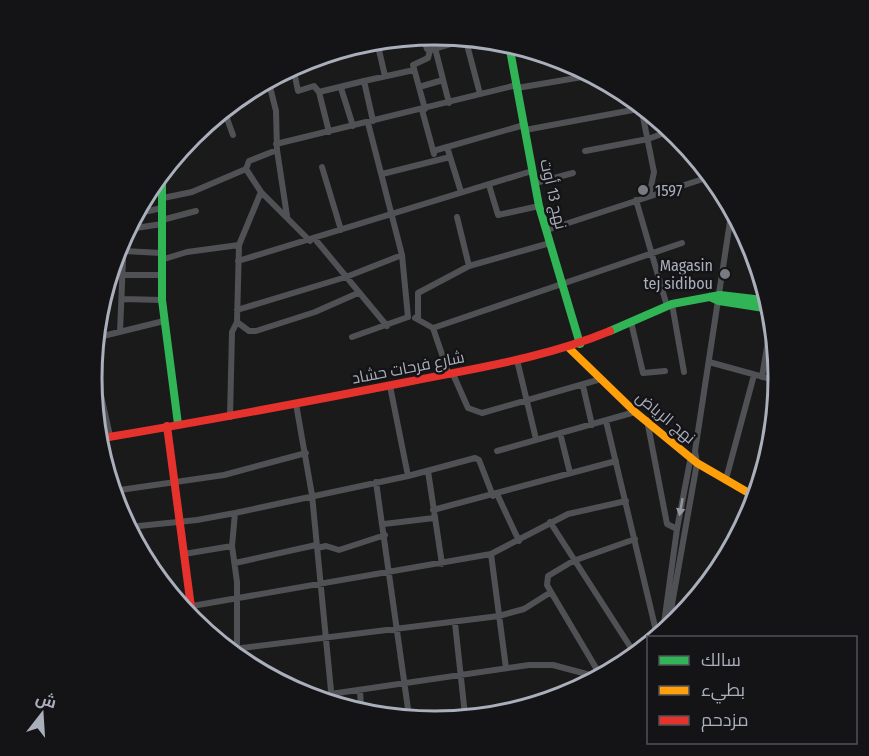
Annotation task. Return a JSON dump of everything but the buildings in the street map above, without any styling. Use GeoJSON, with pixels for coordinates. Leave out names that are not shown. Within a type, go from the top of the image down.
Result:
{"type":"FeatureCollection","features":[{"type":"Feature","properties":{"kind":"street"},"geometry":{"type":"LineString","coordinates":[[425,45],[426,49],[445,45]]}},
{"type":"Feature","properties":{"kind":"street"},"geometry":{"type":"LineString","coordinates":[[467,47],[480,94]]}},
{"type":"Feature","properties":{"kind":"street"},"geometry":{"type":"LineString","coordinates":[[432,49],[428,58],[416,62],[414,70],[436,160]]}},
{"type":"Feature","properties":{"kind":"street"},"geometry":{"type":"LineString","coordinates":[[432,49],[449,103]]}},
{"type":"Feature","properties":{"kind":"street"},"geometry":{"type":"LineString","coordinates":[[379,50],[385,76]]}},
{"type":"Feature","properties":{"kind":"street","name":"نهج 13 أوت"},"geometry":{"type":"LineString","coordinates":[[511,54],[539,206],[580,344]]}},
{"type":"Feature","properties":{"kind":"street"},"geometry":{"type":"LineString","coordinates":[[319,92],[414,70]]}},
{"type":"Feature","properties":{"kind":"street"},"geometry":{"type":"LineString","coordinates":[[295,76],[298,91],[314,86],[319,92],[329,132]]}},
{"type":"Feature","properties":{"kind":"street"},"geometry":{"type":"LineString","coordinates":[[156,195],[162,197],[192,192],[246,168],[249,161],[276,147],[329,132],[424,110],[480,94],[579,77]]}},
{"type":"Feature","properties":{"kind":"street"},"geometry":{"type":"LineString","coordinates":[[419,87],[443,80]]}},
{"type":"Feature","properties":{"kind":"street"},"geometry":{"type":"LineString","coordinates":[[364,81],[382,174],[402,255],[408,317]]}},
{"type":"Feature","properties":{"kind":"street"},"geometry":{"type":"LineString","coordinates":[[341,88],[352,126]]}},
{"type":"Feature","properties":{"kind":"street"},"geometry":{"type":"LineString","coordinates":[[270,89],[276,111],[276,147],[287,217]]}},
{"type":"Feature","properties":{"kind":"street"},"geometry":{"type":"LineString","coordinates":[[433,151],[525,128],[632,110]]}},
{"type":"Feature","properties":{"kind":"street"},"geometry":{"type":"LineString","coordinates":[[227,118],[233,135]]}},
{"type":"Feature","properties":{"kind":"street"},"geometry":{"type":"LineString","coordinates":[[644,119],[654,172],[650,196]]}},
{"type":"Feature","properties":{"kind":"street"},"geometry":{"type":"LineString","coordinates":[[585,152],[661,134]]}},
{"type":"Feature","properties":{"kind":"street"},"geometry":{"type":"LineString","coordinates":[[447,147],[461,192]]}},
{"type":"Feature","properties":{"kind":"street"},"geometry":{"type":"LineString","coordinates":[[382,174],[450,157]]}},
{"type":"Feature","properties":{"kind":"street"},"geometry":{"type":"LineString","coordinates":[[322,166],[341,230]]}},
{"type":"Feature","properties":{"kind":"street"},"geometry":{"type":"LineString","coordinates":[[246,168],[261,192],[312,240],[387,326]]}},
{"type":"Feature","properties":{"kind":"street"},"geometry":{"type":"LineString","coordinates":[[238,261],[532,171]]}},
{"type":"Feature","properties":{"kind":"street"},"geometry":{"type":"LineString","coordinates":[[535,183],[573,172]]}},
{"type":"Feature","properties":{"kind":"street"},"geometry":{"type":"LineString","coordinates":[[547,230],[702,179]]}},
{"type":"Feature","properties":{"kind":"street"},"geometry":{"type":"LineString","coordinates":[[489,185],[498,215],[539,206]]}},
{"type":"Feature","properties":{"kind":"street"},"geometry":{"type":"LineString","coordinates":[[162,187],[162,300],[178,424]]}},
{"type":"Feature","properties":{"kind":"street"},"geometry":{"type":"LineString","coordinates":[[230,417],[232,332],[237,322],[239,245],[261,192]]}},
{"type":"Feature","properties":{"kind":"street"},"geometry":{"type":"LineString","coordinates":[[636,200],[670,305],[684,372]]}},
{"type":"Feature","properties":{"kind":"street"},"geometry":{"type":"LineString","coordinates":[[146,212],[162,208]]}},
{"type":"Feature","properties":{"kind":"street"},"geometry":{"type":"LineString","coordinates":[[138,227],[196,211]]}},
{"type":"Feature","properties":{"kind":"street"},"geometry":{"type":"LineString","coordinates":[[457,217],[469,266]]}},
{"type":"Feature","properties":{"kind":"street"},"geometry":{"type":"LineString","coordinates":[[670,613],[730,225]]}},
{"type":"Feature","properties":{"kind":"street"},"geometry":{"type":"LineString","coordinates":[[407,298],[469,266],[550,243]]}},
{"type":"Feature","properties":{"kind":"street"},"geometry":{"type":"LineString","coordinates":[[433,328],[682,243]]}},
{"type":"Feature","properties":{"kind":"street"},"geometry":{"type":"LineString","coordinates":[[127,251],[161,256],[239,245]]}},
{"type":"Feature","properties":{"kind":"street"},"geometry":{"type":"LineString","coordinates":[[237,310],[346,277],[402,255]]}},
{"type":"Feature","properties":{"kind":"street"},"geometry":{"type":"LineString","coordinates":[[120,332],[124,259]]}},
{"type":"Feature","properties":{"kind":"street"},"geometry":{"type":"LineString","coordinates":[[123,275],[161,276]]}},
{"type":"Feature","properties":{"kind":"street"},"geometry":{"type":"LineString","coordinates":[[237,322],[249,331],[256,331],[315,312],[358,293]]}},
{"type":"Feature","properties":{"kind":"street"},"geometry":{"type":"LineString","coordinates":[[418,293],[418,318]]}},
{"type":"Feature","properties":{"kind":"street","name":"شارع فرحات حشاد"},"geometry":{"type":"LineString","coordinates":[[107,437],[230,417],[451,374],[569,348],[670,305],[710,297],[758,300]]}},
{"type":"Feature","properties":{"kind":"street","name":"شارع فرحات حشاد"},"geometry":{"type":"LineString","coordinates":[[720,298],[760,307]]}},
{"type":"Feature","properties":{"kind":"street"},"geometry":{"type":"LineString","coordinates":[[123,299],[162,300]]}},
{"type":"Feature","properties":{"kind":"street"},"geometry":{"type":"LineString","coordinates":[[352,337],[408,317],[418,318],[433,328],[451,374],[468,408],[482,412],[583,386],[601,379]]}},
{"type":"Feature","properties":{"kind":"street"},"geometry":{"type":"LineString","coordinates":[[104,337],[164,321]]}},
{"type":"Feature","properties":{"kind":"street"},"geometry":{"type":"LineString","coordinates":[[631,322],[643,373],[665,371]]}},
{"type":"Feature","properties":{"kind":"street","name":"نهج الرياض"},"geometry":{"type":"LineString","coordinates":[[569,348],[635,412],[694,457],[747,492]]}},
{"type":"Feature","properties":{"kind":"street"},"geometry":{"type":"LineString","coordinates":[[762,377],[767,352]]}},
{"type":"Feature","properties":{"kind":"street"},"geometry":{"type":"LineString","coordinates":[[517,360],[536,439]]}},
{"type":"Feature","properties":{"kind":"street"},"geometry":{"type":"LineString","coordinates":[[709,362],[768,378]]}},
{"type":"Feature","properties":{"kind":"street"},"geometry":{"type":"LineString","coordinates":[[726,479],[754,375]]}},
{"type":"Feature","properties":{"kind":"street"},"geometry":{"type":"LineString","coordinates":[[390,386],[408,476]]}},
{"type":"Feature","properties":{"kind":"street"},"geometry":{"type":"LineString","coordinates":[[583,386],[592,425]]}},
{"type":"Feature","properties":{"kind":"street"},"geometry":{"type":"LineString","coordinates":[[296,404],[312,495],[332,695]]}},
{"type":"Feature","properties":{"kind":"street"},"geometry":{"type":"LineString","coordinates":[[496,452],[635,412]]}},
{"type":"Feature","properties":{"kind":"street"},"geometry":{"type":"LineString","coordinates":[[647,420],[667,524],[677,529]]}},
{"type":"Feature","properties":{"kind":"street"},"geometry":{"type":"LineString","coordinates":[[606,422],[655,627]]}},
{"type":"Feature","properties":{"kind":"street"},"geometry":{"type":"LineString","coordinates":[[167,426],[192,606],[492,555],[568,514],[626,501]]}},
{"type":"Feature","properties":{"kind":"street"},"geometry":{"type":"LineString","coordinates":[[560,433],[570,473]]}},
{"type":"Feature","properties":{"kind":"street"},"geometry":{"type":"LineString","coordinates":[[121,490],[224,475],[306,453]]}},
{"type":"Feature","properties":{"kind":"street"},"geometry":{"type":"LineString","coordinates":[[665,618],[677,529],[694,457]]}},
{"type":"Feature","properties":{"kind":"street"},"geometry":{"type":"LineString","coordinates":[[137,526],[235,513],[408,476],[464,460],[478,460],[519,541]]}},
{"type":"Feature","properties":{"kind":"street"},"geometry":{"type":"LineString","coordinates":[[384,524],[434,514],[616,461]]}},
{"type":"Feature","properties":{"kind":"street"},"geometry":{"type":"LineString","coordinates":[[428,471],[442,564]]}},
{"type":"Feature","properties":{"kind":"street"},"geometry":{"type":"LineString","coordinates":[[376,482],[384,524],[408,710]]}},
{"type":"Feature","properties":{"kind":"street"},"geometry":{"type":"LineString","coordinates":[[235,513],[232,546],[237,598],[236,645]]}},
{"type":"Feature","properties":{"kind":"street"},"geometry":{"type":"LineString","coordinates":[[550,522],[630,647]]}},
{"type":"Feature","properties":{"kind":"street"},"geometry":{"type":"LineString","coordinates":[[235,563],[316,547],[326,546],[339,550],[385,535]]}},
{"type":"Feature","properties":{"kind":"street"},"geometry":{"type":"LineString","coordinates":[[596,669],[550,592],[547,585],[548,576],[573,561],[635,539]]}},
{"type":"Feature","properties":{"kind":"street"},"geometry":{"type":"LineString","coordinates":[[184,554],[232,546]]}},
{"type":"Feature","properties":{"kind":"street"},"geometry":{"type":"LineString","coordinates":[[492,555],[506,668]]}},
{"type":"Feature","properties":{"kind":"street"},"geometry":{"type":"LineString","coordinates":[[240,648],[454,623],[499,615],[524,609],[550,592]]}},
{"type":"Feature","properties":{"kind":"street"},"geometry":{"type":"LineString","coordinates":[[454,623],[464,709]]}},
{"type":"Feature","properties":{"kind":"street"},"geometry":{"type":"LineString","coordinates":[[338,697],[459,675],[543,664],[587,674]]}},
{"type":"Feature","properties":{"kind":"street"},"geometry":{"type":"LineString","coordinates":[[360,691],[361,703]]}},
{"type":"Feature","properties":{"kind":"traffic: fast"},"geometry":{"type":"LineString","coordinates":[[511,54],[539,206],[580,344]]}},
{"type":"Feature","properties":{"kind":"traffic: fast"},"geometry":{"type":"LineString","coordinates":[[162,187],[162,300],[178,424]]}},
{"type":"Feature","properties":{"kind":"traffic: fast"},"geometry":{"type":"LineString","coordinates":[[610,331],[672,304],[720,295],[758,299]]}},
{"type":"Feature","properties":{"kind":"traffic: fast"},"geometry":{"type":"LineString","coordinates":[[710,297],[719,301],[760,307]]}},
{"type":"Feature","properties":{"kind":"traffic: slow"},"geometry":{"type":"LineString","coordinates":[[569,348],[635,412],[697,463],[747,492]]}},
{"type":"Feature","properties":{"kind":"traffic: jam"},"geometry":{"type":"LineString","coordinates":[[107,437],[484,367],[561,348],[610,331]]}},
{"type":"Feature","properties":{"kind":"traffic: jam"},"geometry":{"type":"LineString","coordinates":[[167,426],[191,605]]}},
{"type":"Feature","properties":{"kind":"place","name":"1597"},"geometry":{"type":"Point","coordinates":[643,190]}},
{"type":"Feature","properties":{"kind":"place","name":"Magasin tej sidibou"},"geometry":{"type":"Point","coordinates":[725,274]}}]}
